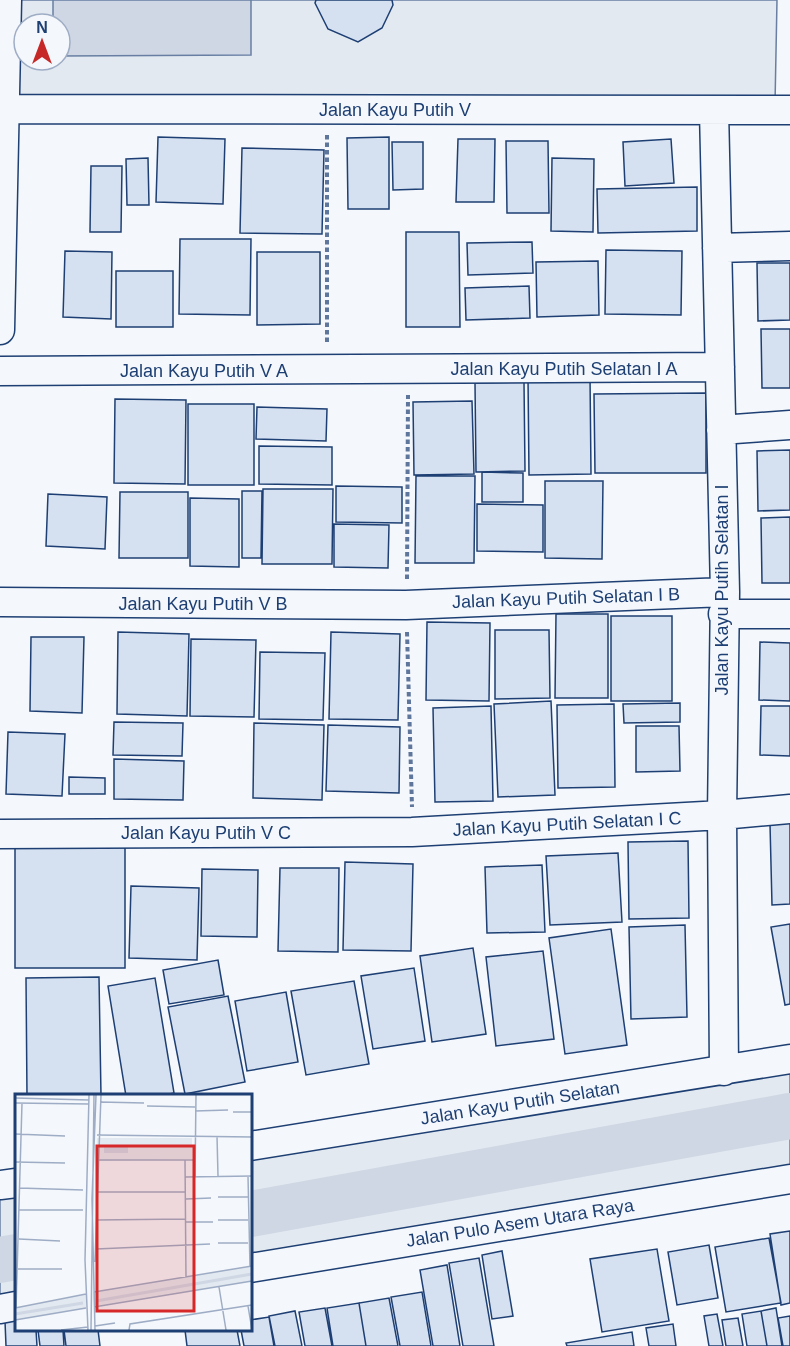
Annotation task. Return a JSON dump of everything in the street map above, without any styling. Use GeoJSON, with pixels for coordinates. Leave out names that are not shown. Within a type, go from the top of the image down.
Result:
{"type":"FeatureCollection","features":[{"type":"Feature","properties":{"kind":"street"},"geometry":{"type":"LineString","coordinates":[[0,330],[2,109],[7,0]]}},
{"type":"Feature","properties":{"kind":"street","name":"Jalan Kayu Putih V"},"geometry":{"type":"LineString","coordinates":[[2,109],[790,110]]}},
{"type":"Feature","properties":{"kind":"street","name":"Jalan Kayu Putih Selatan I"},"geometry":{"type":"LineString","coordinates":[[714,110],[724,603],[722,815],[724,1071]]}},
{"type":"Feature","properties":{"kind":"street"},"geometry":{"type":"LineString","coordinates":[[717,248],[790,246]]}},
{"type":"Feature","properties":{"kind":"street","name":"Jalan Kayu Putih Selatan I A"},"geometry":{"type":"LineString","coordinates":[[408,370],[720,368]]}},
{"type":"Feature","properties":{"kind":"street","name":"Jalan Kayu Putih V A"},"geometry":{"type":"LineString","coordinates":[[0,371],[408,370]]}},
{"type":"Feature","properties":{"kind":"street"},"geometry":{"type":"LineString","coordinates":[[721,430],[790,426]]}},
{"type":"Feature","properties":{"kind":"street","name":"Jalan Kayu Putih V B"},"geometry":{"type":"LineString","coordinates":[[0,602],[406,605]]}},
{"type":"Feature","properties":{"kind":"street","name":"Jalan Kayu Putih Selatan I B"},"geometry":{"type":"LineString","coordinates":[[406,605],[724,603],[790,614]]}},
{"type":"Feature","properties":{"kind":"street","name":"Jalan Kayu Putih Selatan I C"},"geometry":{"type":"LineString","coordinates":[[412,832],[722,815],[790,809]]}},
{"type":"Feature","properties":{"kind":"street","name":"Jalan Kayu Putih V C"},"geometry":{"type":"LineString","coordinates":[[0,834],[412,832]]}},
{"type":"Feature","properties":{"kind":"street","name":"Jalan Kayu Putih Selatan"},"geometry":{"type":"LineString","coordinates":[[252,1146],[790,1059]]}},
{"type":"Feature","properties":{"kind":"street","name":"Jalan Pulo Asem Utara Raya"},"geometry":{"type":"LineString","coordinates":[[252,1268],[790,1179]]}},
{"type":"Feature","properties":{"kind":"street"},"geometry":{"type":"LineString","coordinates":[[0,1185],[15,1183]]}},
{"type":"Feature","properties":{"kind":"street"},"geometry":{"type":"LineString","coordinates":[[0,1309],[15,1306]]}},
{"type":"Feature","properties":{"kind":"path"},"geometry":{"type":"LineString","coordinates":[[327,110],[328,370]]}},
{"type":"Feature","properties":{"kind":"path"},"geometry":{"type":"LineString","coordinates":[[408,370],[406,605],[412,832]]}},
{"type":"Feature","properties":{"kind":"shaded area"},"geometry":{"type":"Polygon","coordinates":[[[0,0],[777,0],[775,104],[0,122],[0,0]]]}},
{"type":"Feature","properties":{"kind":"shaded area"},"geometry":{"type":"Polygon","coordinates":[[[53,0],[251,0],[251,55],[72,56],[72,12],[53,12],[53,0]]]}},
{"type":"Feature","properties":{"kind":"shaded area"},"geometry":{"type":"Polygon","coordinates":[[[790,1058],[790,1179],[252,1268],[252,1146],[790,1058]]]}},
{"type":"Feature","properties":{"kind":"shaded area"},"geometry":{"type":"Polygon","coordinates":[[[15,1183],[15,1306],[0,1309],[0,1185],[15,1183]]]}},
{"type":"Feature","properties":{"kind":"building"},"geometry":{"type":"Polygon","coordinates":[[[316,0],[392,0],[393,5],[382,28],[358,42],[328,29],[315,3],[316,0]]]}},
{"type":"Feature","properties":{"kind":"building"},"geometry":{"type":"Polygon","coordinates":[[[158,137],[225,139],[223,204],[156,202],[158,137]]]}},
{"type":"Feature","properties":{"kind":"building"},"geometry":{"type":"Polygon","coordinates":[[[389,137],[389,209],[348,209],[347,138],[389,137]]]}},
{"type":"Feature","properties":{"kind":"building"},"geometry":{"type":"Polygon","coordinates":[[[458,139],[495,139],[494,202],[456,202],[458,139]]]}},
{"type":"Feature","properties":{"kind":"building"},"geometry":{"type":"Polygon","coordinates":[[[671,139],[674,183],[625,186],[623,142],[671,139]]]}},
{"type":"Feature","properties":{"kind":"building"},"geometry":{"type":"Polygon","coordinates":[[[506,141],[548,141],[549,213],[507,213],[506,141]]]}},
{"type":"Feature","properties":{"kind":"building"},"geometry":{"type":"Polygon","coordinates":[[[392,142],[423,142],[423,189],[393,190],[392,142]]]}},
{"type":"Feature","properties":{"kind":"building"},"geometry":{"type":"Polygon","coordinates":[[[242,148],[324,150],[322,234],[240,233],[242,148]]]}},
{"type":"Feature","properties":{"kind":"building"},"geometry":{"type":"Polygon","coordinates":[[[148,158],[149,205],[127,205],[126,159],[148,158]]]}},
{"type":"Feature","properties":{"kind":"building"},"geometry":{"type":"Polygon","coordinates":[[[552,158],[594,159],[593,232],[551,231],[552,158]]]}},
{"type":"Feature","properties":{"kind":"building"},"geometry":{"type":"Polygon","coordinates":[[[91,166],[122,166],[121,232],[90,232],[91,166]]]}},
{"type":"Feature","properties":{"kind":"building"},"geometry":{"type":"Polygon","coordinates":[[[697,187],[697,231],[598,233],[597,189],[697,187]]]}},
{"type":"Feature","properties":{"kind":"building"},"geometry":{"type":"Polygon","coordinates":[[[406,232],[459,232],[460,327],[406,327],[406,232]]]}},
{"type":"Feature","properties":{"kind":"building"},"geometry":{"type":"Polygon","coordinates":[[[180,239],[251,239],[250,315],[179,314],[180,239]]]}},
{"type":"Feature","properties":{"kind":"building"},"geometry":{"type":"Polygon","coordinates":[[[532,242],[533,273],[468,275],[467,243],[532,242]]]}},
{"type":"Feature","properties":{"kind":"building"},"geometry":{"type":"Polygon","coordinates":[[[606,250],[682,251],[681,315],[605,314],[606,250]]]}},
{"type":"Feature","properties":{"kind":"building"},"geometry":{"type":"Polygon","coordinates":[[[65,251],[112,252],[111,319],[63,317],[65,251]]]}},
{"type":"Feature","properties":{"kind":"building"},"geometry":{"type":"Polygon","coordinates":[[[257,252],[320,252],[320,324],[257,325],[257,252]]]}},
{"type":"Feature","properties":{"kind":"building"},"geometry":{"type":"Polygon","coordinates":[[[598,261],[599,315],[537,317],[536,262],[598,261]]]}},
{"type":"Feature","properties":{"kind":"building"},"geometry":{"type":"Polygon","coordinates":[[[757,263],[790,263],[790,320],[758,321],[757,263]]]}},
{"type":"Feature","properties":{"kind":"building"},"geometry":{"type":"Polygon","coordinates":[[[116,271],[173,271],[173,327],[116,327],[116,271]]]}},
{"type":"Feature","properties":{"kind":"building"},"geometry":{"type":"Polygon","coordinates":[[[529,286],[530,318],[466,320],[465,288],[529,286]]]}},
{"type":"Feature","properties":{"kind":"building"},"geometry":{"type":"Polygon","coordinates":[[[761,329],[790,329],[790,388],[762,388],[761,329]]]}},
{"type":"Feature","properties":{"kind":"building"},"geometry":{"type":"Polygon","coordinates":[[[590,376],[591,474],[529,475],[528,377],[590,376]]]}},
{"type":"Feature","properties":{"kind":"building"},"geometry":{"type":"Polygon","coordinates":[[[524,382],[525,471],[476,472],[475,383],[524,382]]]}},
{"type":"Feature","properties":{"kind":"building"},"geometry":{"type":"Polygon","coordinates":[[[706,393],[706,473],[595,473],[594,394],[706,393]]]}},
{"type":"Feature","properties":{"kind":"building"},"geometry":{"type":"Polygon","coordinates":[[[115,399],[186,400],[185,484],[114,483],[115,399]]]}},
{"type":"Feature","properties":{"kind":"building"},"geometry":{"type":"Polygon","coordinates":[[[472,401],[474,474],[414,475],[413,402],[472,401]]]}},
{"type":"Feature","properties":{"kind":"building"},"geometry":{"type":"Polygon","coordinates":[[[188,404],[254,404],[254,485],[188,485],[188,404]]]}},
{"type":"Feature","properties":{"kind":"building"},"geometry":{"type":"Polygon","coordinates":[[[257,407],[327,409],[326,441],[256,439],[257,407]]]}},
{"type":"Feature","properties":{"kind":"building"},"geometry":{"type":"Polygon","coordinates":[[[259,446],[332,447],[332,485],[259,484],[259,446]]]}},
{"type":"Feature","properties":{"kind":"building"},"geometry":{"type":"Polygon","coordinates":[[[790,450],[790,510],[758,511],[757,451],[790,450]]]}},
{"type":"Feature","properties":{"kind":"building"},"geometry":{"type":"Polygon","coordinates":[[[482,472],[523,473],[523,502],[482,502],[482,472]]]}},
{"type":"Feature","properties":{"kind":"building"},"geometry":{"type":"Polygon","coordinates":[[[416,476],[475,476],[474,563],[415,563],[416,476]]]}},
{"type":"Feature","properties":{"kind":"building"},"geometry":{"type":"Polygon","coordinates":[[[545,481],[603,481],[602,559],[545,558],[545,481]]]}},
{"type":"Feature","properties":{"kind":"building"},"geometry":{"type":"Polygon","coordinates":[[[336,486],[402,487],[402,523],[336,522],[336,486]]]}},
{"type":"Feature","properties":{"kind":"building"},"geometry":{"type":"Polygon","coordinates":[[[263,489],[333,489],[332,564],[262,564],[263,489]]]}},
{"type":"Feature","properties":{"kind":"building"},"geometry":{"type":"Polygon","coordinates":[[[242,491],[262,491],[261,558],[242,558],[242,491]]]}},
{"type":"Feature","properties":{"kind":"building"},"geometry":{"type":"Polygon","coordinates":[[[120,492],[188,492],[188,558],[119,558],[120,492]]]}},
{"type":"Feature","properties":{"kind":"building"},"geometry":{"type":"Polygon","coordinates":[[[48,494],[107,497],[105,549],[46,546],[48,494]]]}},
{"type":"Feature","properties":{"kind":"building"},"geometry":{"type":"Polygon","coordinates":[[[190,498],[239,499],[239,567],[190,566],[190,498]]]}},
{"type":"Feature","properties":{"kind":"building"},"geometry":{"type":"Polygon","coordinates":[[[477,504],[543,505],[543,552],[477,551],[477,504]]]}},
{"type":"Feature","properties":{"kind":"building"},"geometry":{"type":"Polygon","coordinates":[[[790,517],[790,583],[762,583],[761,518],[790,517]]]}},
{"type":"Feature","properties":{"kind":"building"},"geometry":{"type":"Polygon","coordinates":[[[334,524],[389,525],[388,568],[334,567],[334,524]]]}},
{"type":"Feature","properties":{"kind":"building"},"geometry":{"type":"Polygon","coordinates":[[[556,614],[608,614],[608,698],[555,698],[556,614]]]}},
{"type":"Feature","properties":{"kind":"building"},"geometry":{"type":"Polygon","coordinates":[[[611,616],[672,616],[672,701],[611,701],[611,616]]]}},
{"type":"Feature","properties":{"kind":"building"},"geometry":{"type":"Polygon","coordinates":[[[427,622],[490,623],[489,701],[426,700],[427,622]]]}},
{"type":"Feature","properties":{"kind":"building"},"geometry":{"type":"Polygon","coordinates":[[[495,630],[549,630],[550,698],[495,699],[495,630]]]}},
{"type":"Feature","properties":{"kind":"building"},"geometry":{"type":"Polygon","coordinates":[[[118,632],[189,634],[187,716],[117,714],[118,632]]]}},
{"type":"Feature","properties":{"kind":"building"},"geometry":{"type":"Polygon","coordinates":[[[331,632],[400,634],[398,720],[329,719],[331,632]]]}},
{"type":"Feature","properties":{"kind":"building"},"geometry":{"type":"Polygon","coordinates":[[[31,637],[84,637],[82,713],[30,711],[31,637]]]}},
{"type":"Feature","properties":{"kind":"building"},"geometry":{"type":"Polygon","coordinates":[[[191,639],[256,640],[254,717],[190,716],[191,639]]]}},
{"type":"Feature","properties":{"kind":"building"},"geometry":{"type":"Polygon","coordinates":[[[760,642],[790,643],[790,701],[759,700],[760,642]]]}},
{"type":"Feature","properties":{"kind":"building"},"geometry":{"type":"Polygon","coordinates":[[[260,652],[325,653],[323,720],[259,719],[260,652]]]}},
{"type":"Feature","properties":{"kind":"building"},"geometry":{"type":"Polygon","coordinates":[[[551,701],[555,795],[498,797],[494,704],[551,701]]]}},
{"type":"Feature","properties":{"kind":"building"},"geometry":{"type":"Polygon","coordinates":[[[680,703],[680,722],[624,723],[623,704],[680,703]]]}},
{"type":"Feature","properties":{"kind":"building"},"geometry":{"type":"Polygon","coordinates":[[[614,704],[615,787],[558,788],[557,705],[614,704]]]}},
{"type":"Feature","properties":{"kind":"building"},"geometry":{"type":"Polygon","coordinates":[[[491,706],[493,801],[435,802],[433,708],[491,706]]]}},
{"type":"Feature","properties":{"kind":"building"},"geometry":{"type":"Polygon","coordinates":[[[761,706],[790,706],[790,756],[760,755],[761,706]]]}},
{"type":"Feature","properties":{"kind":"building"},"geometry":{"type":"Polygon","coordinates":[[[114,722],[183,723],[182,756],[113,755],[114,722]]]}},
{"type":"Feature","properties":{"kind":"building"},"geometry":{"type":"Polygon","coordinates":[[[254,723],[324,725],[322,800],[253,798],[254,723]]]}},
{"type":"Feature","properties":{"kind":"building"},"geometry":{"type":"Polygon","coordinates":[[[328,725],[400,727],[399,793],[326,791],[328,725]]]}},
{"type":"Feature","properties":{"kind":"building"},"geometry":{"type":"Polygon","coordinates":[[[636,726],[679,726],[680,771],[636,772],[636,726]]]}},
{"type":"Feature","properties":{"kind":"building"},"geometry":{"type":"Polygon","coordinates":[[[8,732],[65,734],[62,796],[6,794],[8,732]]]}},
{"type":"Feature","properties":{"kind":"building"},"geometry":{"type":"Polygon","coordinates":[[[114,759],[184,761],[183,800],[114,799],[114,759]]]}},
{"type":"Feature","properties":{"kind":"building"},"geometry":{"type":"Polygon","coordinates":[[[69,777],[105,778],[105,794],[69,794],[69,777]]]}},
{"type":"Feature","properties":{"kind":"building"},"geometry":{"type":"Polygon","coordinates":[[[790,823],[790,904],[772,905],[770,824],[790,823]]]}},
{"type":"Feature","properties":{"kind":"building"},"geometry":{"type":"Polygon","coordinates":[[[688,841],[689,918],[629,919],[628,842],[688,841]]]}},
{"type":"Feature","properties":{"kind":"building"},"geometry":{"type":"Polygon","coordinates":[[[15,846],[125,847],[125,968],[15,968],[15,846]]]}},
{"type":"Feature","properties":{"kind":"building"},"geometry":{"type":"Polygon","coordinates":[[[618,853],[622,922],[550,925],[546,856],[618,853]]]}},
{"type":"Feature","properties":{"kind":"building"},"geometry":{"type":"Polygon","coordinates":[[[345,862],[413,864],[411,951],[343,950],[345,862]]]}},
{"type":"Feature","properties":{"kind":"building"},"geometry":{"type":"Polygon","coordinates":[[[542,865],[545,932],[487,933],[485,867],[542,865]]]}},
{"type":"Feature","properties":{"kind":"building"},"geometry":{"type":"Polygon","coordinates":[[[280,868],[339,868],[338,952],[278,951],[280,868]]]}},
{"type":"Feature","properties":{"kind":"building"},"geometry":{"type":"Polygon","coordinates":[[[202,869],[258,870],[257,937],[201,936],[202,869]]]}},
{"type":"Feature","properties":{"kind":"building"},"geometry":{"type":"Polygon","coordinates":[[[131,886],[199,888],[197,960],[129,958],[131,886]]]}},
{"type":"Feature","properties":{"kind":"building"},"geometry":{"type":"Polygon","coordinates":[[[790,924],[790,1004],[785,1005],[771,927],[790,924]]]}},
{"type":"Feature","properties":{"kind":"building"},"geometry":{"type":"Polygon","coordinates":[[[685,925],[687,1017],[631,1019],[629,927],[685,925]]]}},
{"type":"Feature","properties":{"kind":"building"},"geometry":{"type":"Polygon","coordinates":[[[611,929],[627,1045],[565,1054],[549,938],[611,929]]]}},
{"type":"Feature","properties":{"kind":"building"},"geometry":{"type":"Polygon","coordinates":[[[473,948],[486,1034],[432,1042],[420,956],[473,948]]]}},
{"type":"Feature","properties":{"kind":"building"},"geometry":{"type":"Polygon","coordinates":[[[543,951],[554,1039],[496,1046],[486,957],[543,951]]]}},
{"type":"Feature","properties":{"kind":"building"},"geometry":{"type":"Polygon","coordinates":[[[218,960],[224,995],[169,1004],[163,970],[218,960]]]}},
{"type":"Feature","properties":{"kind":"building"},"geometry":{"type":"Polygon","coordinates":[[[414,968],[425,1041],[373,1049],[361,976],[414,968]]]}},
{"type":"Feature","properties":{"kind":"building"},"geometry":{"type":"Polygon","coordinates":[[[99,977],[101,1094],[27,1094],[26,978],[99,977]]]}},
{"type":"Feature","properties":{"kind":"building"},"geometry":{"type":"Polygon","coordinates":[[[155,978],[174,1093],[126,1094],[108,986],[155,978]]]}},
{"type":"Feature","properties":{"kind":"building"},"geometry":{"type":"Polygon","coordinates":[[[354,981],[369,1064],[306,1075],[291,991],[354,981]]]}},
{"type":"Feature","properties":{"kind":"building"},"geometry":{"type":"Polygon","coordinates":[[[286,992],[298,1062],[247,1071],[235,1001],[286,992]]]}},
{"type":"Feature","properties":{"kind":"building"},"geometry":{"type":"Polygon","coordinates":[[[228,996],[245,1082],[185,1094],[168,1007],[228,996]]]}},
{"type":"Feature","properties":{"kind":"building"},"geometry":{"type":"Polygon","coordinates":[[[790,1231],[790,1303],[781,1305],[770,1234],[790,1231]]]}},
{"type":"Feature","properties":{"kind":"building"},"geometry":{"type":"Polygon","coordinates":[[[769,1238],[781,1303],[726,1312],[715,1247],[769,1238]]]}},
{"type":"Feature","properties":{"kind":"building"},"geometry":{"type":"Polygon","coordinates":[[[709,1245],[718,1298],[677,1305],[668,1252],[709,1245]]]}},
{"type":"Feature","properties":{"kind":"building"},"geometry":{"type":"Polygon","coordinates":[[[657,1249],[669,1321],[602,1332],[590,1259],[657,1249]]]}},
{"type":"Feature","properties":{"kind":"building"},"geometry":{"type":"Polygon","coordinates":[[[502,1251],[513,1316],[492,1319],[482,1255],[502,1251]]]}},
{"type":"Feature","properties":{"kind":"building"},"geometry":{"type":"Polygon","coordinates":[[[479,1258],[494,1346],[463,1346],[449,1263],[479,1258]]]}},
{"type":"Feature","properties":{"kind":"building"},"geometry":{"type":"Polygon","coordinates":[[[447,1265],[460,1346],[433,1346],[420,1270],[447,1265]]]}},
{"type":"Feature","properties":{"kind":"building"},"geometry":{"type":"Polygon","coordinates":[[[422,1292],[431,1346],[400,1346],[391,1297],[422,1292]]]}},
{"type":"Feature","properties":{"kind":"building"},"geometry":{"type":"Polygon","coordinates":[[[389,1298],[398,1346],[366,1346],[359,1303],[389,1298]]]}},
{"type":"Feature","properties":{"kind":"building"},"geometry":{"type":"Polygon","coordinates":[[[359,1303],[366,1346],[333,1346],[327,1308],[359,1303]]]}},
{"type":"Feature","properties":{"kind":"building"},"geometry":{"type":"Polygon","coordinates":[[[325,1308],[332,1346],[305,1346],[299,1312],[325,1308]]]}},
{"type":"Feature","properties":{"kind":"building"},"geometry":{"type":"Polygon","coordinates":[[[776,1308],[782,1346],[767,1346],[761,1311],[776,1308]]]}},
{"type":"Feature","properties":{"kind":"building"},"geometry":{"type":"Polygon","coordinates":[[[295,1311],[302,1346],[275,1346],[269,1316],[295,1311]]]}},
{"type":"Feature","properties":{"kind":"building"},"geometry":{"type":"Polygon","coordinates":[[[761,1311],[767,1346],[747,1346],[742,1314],[761,1311]]]}},
{"type":"Feature","properties":{"kind":"building"},"geometry":{"type":"Polygon","coordinates":[[[717,1314],[723,1346],[709,1346],[704,1316],[717,1314]]]}},
{"type":"Feature","properties":{"kind":"building"},"geometry":{"type":"Polygon","coordinates":[[[790,1316],[790,1346],[783,1346],[778,1318],[790,1316]]]}},
{"type":"Feature","properties":{"kind":"building"},"geometry":{"type":"Polygon","coordinates":[[[269,1317],[274,1346],[244,1346],[241,1331],[252,1331],[252,1320],[269,1317]]]}},
{"type":"Feature","properties":{"kind":"building"},"geometry":{"type":"Polygon","coordinates":[[[738,1318],[743,1346],[726,1346],[722,1320],[738,1318]]]}},
{"type":"Feature","properties":{"kind":"building"},"geometry":{"type":"Polygon","coordinates":[[[5,1321],[15,1321],[15,1331],[36,1331],[37,1346],[6,1346],[5,1321]]]}},
{"type":"Feature","properties":{"kind":"building"},"geometry":{"type":"Polygon","coordinates":[[[673,1324],[676,1346],[649,1346],[646,1328],[673,1324]]]}},
{"type":"Feature","properties":{"kind":"building"},"geometry":{"type":"Polygon","coordinates":[[[38,1331],[63,1331],[64,1346],[40,1346],[38,1331]]]}},
{"type":"Feature","properties":{"kind":"building"},"geometry":{"type":"Polygon","coordinates":[[[64,1331],[98,1331],[100,1346],[66,1346],[64,1331]]]}},
{"type":"Feature","properties":{"kind":"building"},"geometry":{"type":"Polygon","coordinates":[[[185,1331],[237,1331],[240,1346],[187,1346],[185,1331]]]}},
{"type":"Feature","properties":{"kind":"building"},"geometry":{"type":"Polygon","coordinates":[[[632,1332],[634,1346],[567,1346],[566,1343],[632,1332]]]}},
{"type":"Feature","properties":{"kind":"waterway"},"geometry":{"type":"LineString","coordinates":[[252,1214],[790,1116]]}},
{"type":"Feature","properties":{"kind":"waterway"},"geometry":{"type":"LineString","coordinates":[[0,1260],[15,1257]]}}]}
